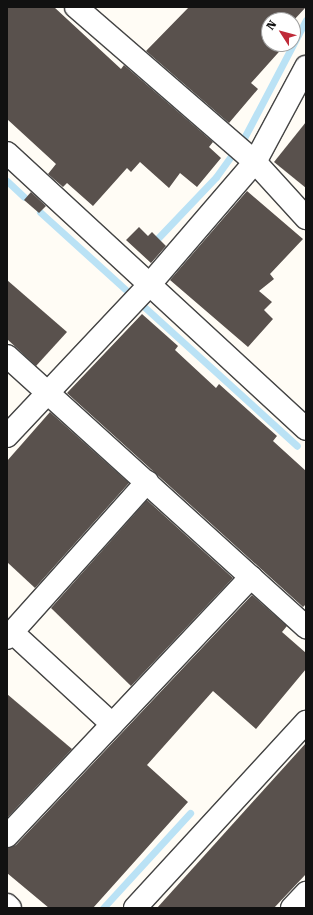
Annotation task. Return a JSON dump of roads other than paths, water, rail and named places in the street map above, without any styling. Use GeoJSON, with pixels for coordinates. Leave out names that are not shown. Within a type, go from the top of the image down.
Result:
{"type":"FeatureCollection","features":[{"type":"Feature","properties":{"kind":"street"},"geometry":{"type":"LineString","coordinates":[[76,7],[255,162],[306,218]]}},
{"type":"Feature","properties":{"kind":"street"},"geometry":{"type":"LineString","coordinates":[[7,436],[47,391],[150,284],[255,162],[306,67]]}},
{"type":"Feature","properties":{"kind":"street"},"geometry":{"type":"LineString","coordinates":[[7,153],[306,429]]}},
{"type":"Feature","properties":{"kind":"street"},"geometry":{"type":"LineString","coordinates":[[7,356],[306,627]]}},
{"type":"Feature","properties":{"kind":"street"},"geometry":{"type":"LineString","coordinates":[[112,724],[9,635],[147,482]]}},
{"type":"Feature","properties":{"kind":"street"},"geometry":{"type":"LineString","coordinates":[[7,836],[251,577]]}},
{"type":"Feature","properties":{"kind":"street"},"geometry":{"type":"LineString","coordinates":[[135,908],[306,722]]}},
{"type":"Feature","properties":{"kind":"street"},"geometry":{"type":"LineString","coordinates":[[292,908],[306,893]]}},
{"type":"Feature","properties":{"kind":"street"},"geometry":{"type":"LineString","coordinates":[[7,905],[10,908]]}},
{"type":"Feature","properties":{"kind":"waterway"},"geometry":{"type":"LineString","coordinates":[[158,238],[216,177],[244,138],[306,20]]}},
{"type":"Feature","properties":{"kind":"waterway"},"geometry":{"type":"LineString","coordinates":[[7,181],[24,197]]}},
{"type":"Feature","properties":{"kind":"waterway"},"geometry":{"type":"LineString","coordinates":[[40,212],[125,289]]}},
{"type":"Feature","properties":{"kind":"waterway"},"geometry":{"type":"LineString","coordinates":[[140,303],[297,446]]}},
{"type":"Feature","properties":{"kind":"waterway"},"geometry":{"type":"LineString","coordinates":[[103,908],[190,813]]}}]}
